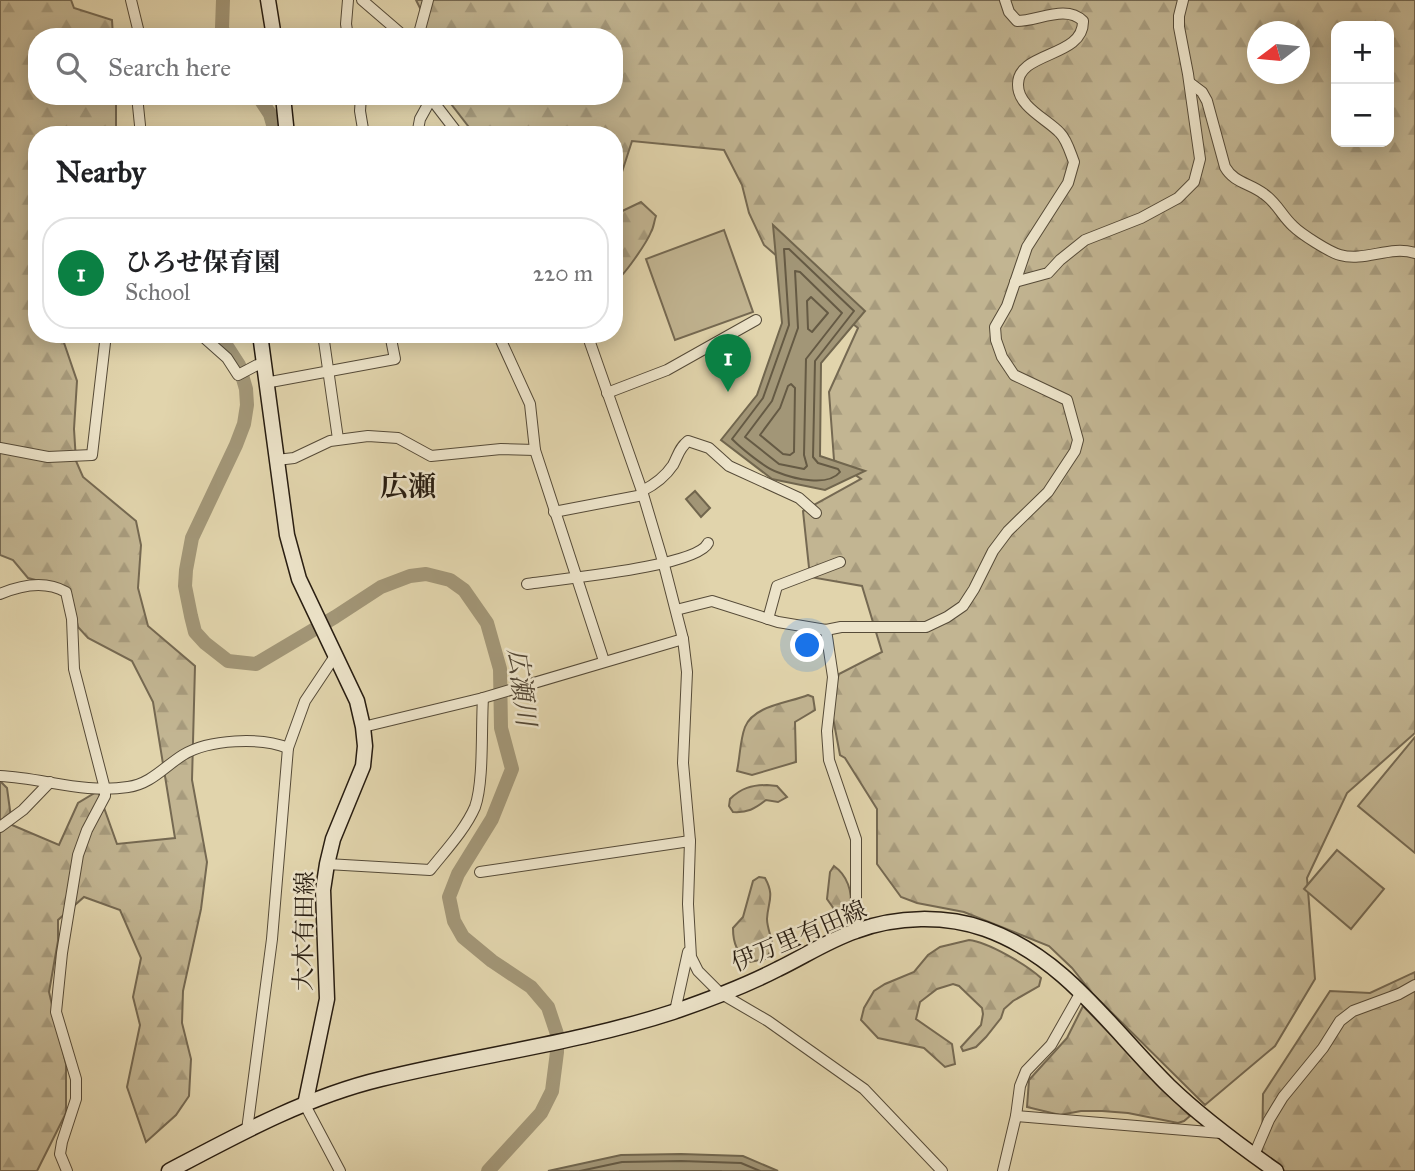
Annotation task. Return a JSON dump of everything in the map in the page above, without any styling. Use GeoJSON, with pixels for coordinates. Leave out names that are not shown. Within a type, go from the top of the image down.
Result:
{"type":"FeatureCollection","features":[{"type":"Feature","properties":{"kind":"main road"},"geometry":{"type":"LineString","coordinates":[[268,0],[273,28]]}},
{"type":"Feature","properties":{"kind":"main road"},"geometry":{"type":"LineString","coordinates":[[284,105],[286,126]]}},
{"type":"Feature","properties":{"kind":"main road","name":"大木有田線"},"geometry":{"type":"LineString","coordinates":[[260,343],[260,366],[265,383],[287,535],[299,579],[357,701],[365,746],[363,766],[333,839],[327,864],[323,890],[327,999],[305,1105]]}},
{"type":"Feature","properties":{"kind":"main road","name":"伊万里有田線"},"geometry":{"type":"LineString","coordinates":[[305,1105],[380,1079],[589,1036],[675,1011],[773,972],[856,930],[918,918],[958,921],[1018,942],[1047,961],[1081,992],[1170,1087],[1224,1133],[1276,1171]]}},
{"type":"Feature","properties":{"kind":"main road"},"geometry":{"type":"LineString","coordinates":[[169,1171],[247,1130],[305,1105]]}},
{"type":"Feature","properties":{"kind":"street"},"geometry":{"type":"LineString","coordinates":[[131,0],[138,28]]}},
{"type":"Feature","properties":{"kind":"street"},"geometry":{"type":"LineString","coordinates":[[347,28],[348,0]]}},
{"type":"Feature","properties":{"kind":"street"},"geometry":{"type":"LineString","coordinates":[[362,0],[395,28]]}},
{"type":"Feature","properties":{"kind":"street"},"geometry":{"type":"LineString","coordinates":[[420,28],[428,0]]}},
{"type":"Feature","properties":{"kind":"street"},"geometry":{"type":"LineString","coordinates":[[676,610],[712,601],[768,619],[826,630],[841,627],[926,627],[963,606],[993,551],[1009,530],[1048,492],[1075,451],[1078,440],[1067,400],[1014,375],[1002,357],[995,327],[1027,247],[1068,183],[1074,162],[1061,134],[1029,107],[1017,85],[1020,75],[1030,66],[1076,41],[1083,28],[1083,21],[1076,15],[1066,13],[1017,21],[1009,12],[1005,0]]}},
{"type":"Feature","properties":{"kind":"street"},"geometry":{"type":"LineString","coordinates":[[1015,282],[1048,273],[1059,260],[1085,240],[1141,218],[1188,190],[1194,182],[1200,159],[1179,27],[1183,0]]}},
{"type":"Feature","properties":{"kind":"street"},"geometry":{"type":"LineString","coordinates":[[1189,83],[1202,92],[1207,101],[1225,167],[1231,176],[1264,194],[1278,206],[1293,227],[1339,255],[1358,257],[1388,251],[1415,253]]}},
{"type":"Feature","properties":{"kind":"street"},"geometry":{"type":"LineString","coordinates":[[138,105],[140,126]]}},
{"type":"Feature","properties":{"kind":"street"},"geometry":{"type":"LineString","coordinates":[[360,105],[362,126]]}},
{"type":"Feature","properties":{"kind":"street"},"geometry":{"type":"LineString","coordinates":[[419,126],[426,105]]}},
{"type":"Feature","properties":{"kind":"street"},"geometry":{"type":"LineString","coordinates":[[436,105],[452,126]]}},
{"type":"Feature","properties":{"kind":"street"},"geometry":{"type":"LineString","coordinates":[[607,393],[667,370],[756,320]]}},
{"type":"Feature","properties":{"kind":"street"},"geometry":{"type":"LineString","coordinates":[[0,448],[48,457],[92,455],[105,343]]}},
{"type":"Feature","properties":{"kind":"street"},"geometry":{"type":"LineString","coordinates":[[210,343],[227,358],[238,375],[260,366]]}},
{"type":"Feature","properties":{"kind":"street"},"geometry":{"type":"LineString","coordinates":[[324,343],[338,439]]}},
{"type":"Feature","properties":{"kind":"street"},"geometry":{"type":"LineString","coordinates":[[265,383],[395,359],[392,343]]}},
{"type":"Feature","properties":{"kind":"street"},"geometry":{"type":"LineString","coordinates":[[502,343],[530,404],[535,450],[604,661]]}},
{"type":"Feature","properties":{"kind":"street"},"geometry":{"type":"LineString","coordinates":[[590,343],[643,493],[676,610],[687,671],[683,763],[690,841],[689,941],[687,966],[675,1011]]}},
{"type":"Feature","properties":{"kind":"street"},"geometry":{"type":"LineString","coordinates":[[276,460],[294,458],[338,439],[368,436],[398,438],[431,456],[501,449],[535,450]]}},
{"type":"Feature","properties":{"kind":"street"},"geometry":{"type":"LineString","coordinates":[[554,512],[643,493],[655,485],[673,465],[681,446],[688,441],[709,448],[729,466],[799,498],[816,513]]}},
{"type":"Feature","properties":{"kind":"street"},"geometry":{"type":"LineString","coordinates":[[527,584],[664,565],[700,552],[708,543]]}},
{"type":"Feature","properties":{"kind":"street"},"geometry":{"type":"LineString","coordinates":[[768,619],[777,586],[840,562]]}},
{"type":"Feature","properties":{"kind":"street"},"geometry":{"type":"LineString","coordinates":[[0,594],[36,584],[66,592],[72,619],[74,668],[105,789],[105,796],[87,830],[78,855],[62,953],[56,1012],[76,1079],[74,1110],[60,1154],[67,1171]]}},
{"type":"Feature","properties":{"kind":"street"},"geometry":{"type":"LineString","coordinates":[[826,630],[834,677],[827,716],[828,750],[838,790],[856,839],[856,930]]}},
{"type":"Feature","properties":{"kind":"street"},"geometry":{"type":"LineString","coordinates":[[363,727],[483,698],[682,639]]}},
{"type":"Feature","properties":{"kind":"street"},"geometry":{"type":"LineString","coordinates":[[247,1130],[272,939],[288,748],[305,701],[335,656]]}},
{"type":"Feature","properties":{"kind":"street"},"geometry":{"type":"LineString","coordinates":[[327,864],[430,870],[467,822],[475,806],[483,698]]}},
{"type":"Feature","properties":{"kind":"street"},"geometry":{"type":"LineString","coordinates":[[0,776],[105,789],[130,787],[142,783],[186,753],[219,743],[264,741],[288,748]]}},
{"type":"Feature","properties":{"kind":"street"},"geometry":{"type":"LineString","coordinates":[[0,827],[23,810],[50,782]]}},
{"type":"Feature","properties":{"kind":"street"},"geometry":{"type":"LineString","coordinates":[[480,872],[690,841]]}},
{"type":"Feature","properties":{"kind":"street"},"geometry":{"type":"LineString","coordinates":[[689,941],[691,957],[698,971],[720,993],[768,1021],[864,1089],[942,1171]]}},
{"type":"Feature","properties":{"kind":"street"},"geometry":{"type":"LineString","coordinates":[[1254,1155],[1269,1120],[1283,1097],[1323,1048],[1340,1021],[1353,1012],[1399,995],[1415,985]]}},
{"type":"Feature","properties":{"kind":"street"},"geometry":{"type":"LineString","coordinates":[[1003,1171],[1020,1086],[1026,1071],[1051,1045],[1081,992]]}},
{"type":"Feature","properties":{"kind":"street"},"geometry":{"type":"LineString","coordinates":[[305,1105],[340,1171]]}},
{"type":"Feature","properties":{"kind":"street"},"geometry":{"type":"LineString","coordinates":[[1016,1116],[1224,1133]]}},
{"type":"Feature","properties":{"kind":"green space"},"geometry":{"type":"Polygon","coordinates":[[[0,0],[71,0],[74,8],[112,20],[112,28],[28,28],[28,105],[116,105],[116,126],[28,126],[28,343],[64,343],[77,381],[74,429],[76,461],[83,477],[136,521],[141,545],[138,588],[148,626],[195,666],[192,780],[207,862],[201,909],[183,991],[182,1023],[191,1059],[189,1096],[176,1115],[146,1142],[127,1087],[140,1025],[133,997],[141,958],[120,910],[84,897],[58,920],[58,941],[49,992],[66,1064],[66,1113],[37,1171],[0,1171],[0,781],[7,788],[12,825],[59,845],[78,803],[98,791],[117,844],[175,838],[153,702],[132,661],[88,638],[78,627],[70,589],[28,578],[13,560],[0,555],[0,0]]]}},
{"type":"Feature","properties":{"kind":"green space"},"geometry":{"type":"Polygon","coordinates":[[[416,0],[1415,0],[1415,733],[1347,793],[1307,878],[1315,979],[1275,1046],[1205,1105],[1092,993],[1072,968],[1049,946],[964,912],[917,903],[901,897],[877,864],[877,809],[845,758],[840,755],[830,702],[839,674],[882,652],[862,586],[810,577],[803,511],[861,479],[834,460],[829,392],[858,328],[820,298],[799,275],[764,245],[749,213],[742,185],[724,150],[632,141],[623,169],[623,126],[468,126],[452,105],[623,105],[623,28],[422,28],[421,10],[416,0]]]}},
{"type":"Feature","properties":{"kind":"green space"},"geometry":{"type":"Polygon","coordinates":[[[641,202],[656,216],[645,243],[623,274],[623,211],[641,202]]]}},
{"type":"Feature","properties":{"kind":"green space"},"geometry":{"type":"Polygon","coordinates":[[[724,230],[753,312],[675,340],[646,259],[724,230]]]}},
{"type":"Feature","properties":{"kind":"green space"},"geometry":{"type":"Polygon","coordinates":[[[808,695],[813,697],[815,710],[795,722],[796,762],[752,775],[737,771],[743,732],[750,720],[764,709],[808,695]]]}},
{"type":"Feature","properties":{"kind":"green space"},"geometry":{"type":"Polygon","coordinates":[[[1415,737],[1415,853],[1358,806],[1415,737]]]}},
{"type":"Feature","properties":{"kind":"green space"},"geometry":{"type":"Polygon","coordinates":[[[767,785],[777,786],[787,797],[778,802],[766,800],[743,812],[733,812],[729,806],[730,799],[738,792],[767,785]]]}},
{"type":"Feature","properties":{"kind":"green space"},"geometry":{"type":"Polygon","coordinates":[[[1337,850],[1384,889],[1351,929],[1304,889],[1337,850]]]}},
{"type":"Feature","properties":{"kind":"green space"},"geometry":{"type":"Polygon","coordinates":[[[834,866],[848,884],[850,907],[834,909],[827,899],[830,872],[834,866]]]}},
{"type":"Feature","properties":{"kind":"green space"},"geometry":{"type":"Polygon","coordinates":[[[759,877],[765,878],[770,889],[767,919],[773,948],[765,959],[750,962],[737,948],[733,928],[743,917],[753,881],[759,877]]]}},
{"type":"Feature","properties":{"kind":"green space"},"geometry":{"type":"Polygon","coordinates":[[[969,940],[1007,955],[1041,978],[1039,986],[1004,1009],[1001,1018],[976,1047],[963,1051],[961,1047],[981,1025],[982,1008],[959,986],[953,984],[937,989],[920,1002],[916,1019],[952,1044],[955,1064],[945,1067],[924,1048],[878,1038],[861,1020],[864,1008],[874,991],[914,972],[928,955],[940,947],[969,940]]]}},
{"type":"Feature","properties":{"kind":"green space"},"geometry":{"type":"Polygon","coordinates":[[[1415,972],[1415,1171],[1278,1171],[1262,1152],[1263,1094],[1330,991],[1370,993],[1415,972]]]}},
{"type":"Feature","properties":{"kind":"green space"},"geometry":{"type":"Polygon","coordinates":[[[1083,1006],[1190,1116],[1178,1123],[1128,1113],[1081,1111],[1060,1115],[1027,1107],[1029,1080],[1067,1038],[1083,1006]]]}},
{"type":"Feature","properties":{"kind":"water"},"geometry":{"type":"Polygon","coordinates":[[[773,225],[865,311],[821,363],[820,456],[865,471],[825,490],[772,479],[721,440],[757,395],[782,323],[773,225]]]}},
{"type":"Feature","properties":{"kind":"water"},"geometry":{"type":"Polygon","coordinates":[[[695,491],[710,508],[701,517],[686,499],[695,491]]]}},
{"type":"Feature","properties":{"kind":"water"},"geometry":{"type":"Polygon","coordinates":[[[621,1155],[743,1156],[778,1171],[548,1171],[621,1155]]]}},
{"type":"Feature","properties":{"kind":"waterway","name":"広瀬川"},"geometry":{"type":"LineString","coordinates":[[222,28],[223,0]]}},
{"type":"Feature","properties":{"kind":"waterway","name":"広瀬川"},"geometry":{"type":"LineString","coordinates":[[264,105],[273,126]]}},
{"type":"Feature","properties":{"kind":"waterway","name":"広瀬川"},"geometry":{"type":"LineString","coordinates":[[225,343],[239,365],[246,389],[247,405],[244,424],[236,445],[192,538],[186,570],[185,586],[195,632],[205,643],[228,661],[256,664],[381,587],[410,576],[426,574],[450,580],[464,590],[487,623],[500,669],[501,728],[512,769],[492,819],[458,874],[449,897],[454,921],[463,937],[492,961],[531,987],[548,1007],[557,1034],[552,1091],[541,1113],[488,1171]]}},
{"type":"Feature","properties":{"kind":"place","name":"ひろせ保育園"},"geometry":{"type":"Point","coordinates":[728,392]}},
{"type":"Feature","properties":{"kind":"district","name":"広瀬"},"geometry":{"type":"Point","coordinates":[408,486]}}]}
